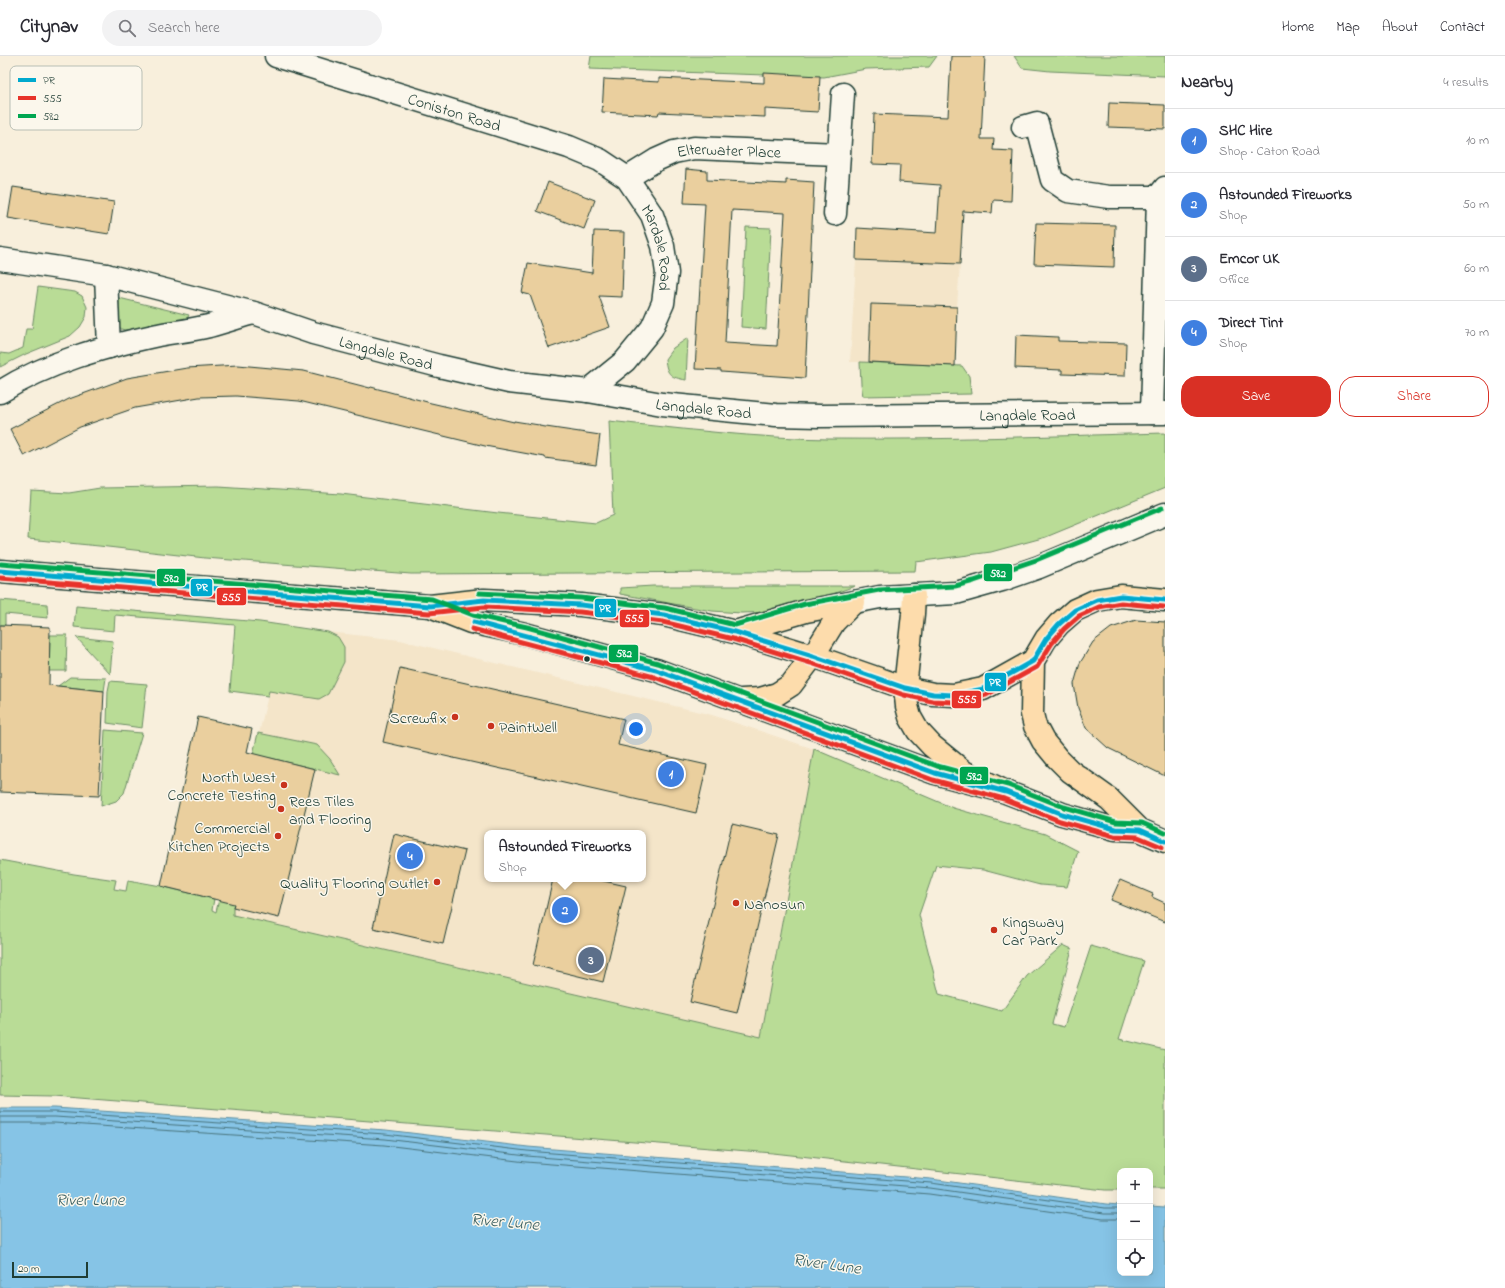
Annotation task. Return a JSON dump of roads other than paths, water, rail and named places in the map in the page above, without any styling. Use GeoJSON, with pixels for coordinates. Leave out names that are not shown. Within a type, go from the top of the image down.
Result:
{"type":"FeatureCollection","features":[{"type":"Feature","properties":{"kind":"main road"},"geometry":{"type":"LineString","coordinates":[[0,571],[430,606],[484,600],[581,605],[664,615],[734,632],[813,656],[905,688],[933,694],[954,695],[983,689],[1033,661]]}},
{"type":"Feature","properties":{"kind":"main road"},"geometry":{"type":"LineString","coordinates":[[914,595],[914,614],[905,688],[910,717],[918,732],[948,761],[964,772],[1006,792],[1062,814],[1115,829],[1140,830]]}},
{"type":"Feature","properties":{"kind":"main road"},"geometry":{"type":"LineString","coordinates":[[1165,600],[1121,596],[1097,600],[1075,610],[1046,638],[1033,661],[1032,714],[1035,726],[1043,741],[1056,758],[1070,771],[1109,799],[1140,830],[1165,841]]}},
{"type":"Feature","properties":{"kind":"main road"},"geometry":{"type":"LineString","coordinates":[[734,632],[806,612],[854,602]]}},
{"type":"Feature","properties":{"kind":"main road"},"geometry":{"type":"LineString","coordinates":[[736,700],[760,699],[777,694],[791,685],[813,656],[834,622],[854,602]]}},
{"type":"Feature","properties":{"kind":"main road"},"geometry":{"type":"LineString","coordinates":[[430,606],[471,622],[553,641],[656,670],[935,773],[1006,792]]}},
{"type":"Feature","properties":{"kind":"street","name":"Coniston Road"},"geometry":{"type":"LineString","coordinates":[[276,56],[569,147],[600,160],[627,178]]}},
{"type":"Feature","properties":{"kind":"street"},"geometry":{"type":"LineString","coordinates":[[835,214],[843,94]]}},
{"type":"Feature","properties":{"kind":"street"},"geometry":{"type":"LineString","coordinates":[[1023,127],[1037,123],[1052,180],[1068,191],[1109,197],[1162,192],[1158,413]]}},
{"type":"Feature","properties":{"kind":"street","name":"Elterwater Place"},"geometry":{"type":"LineString","coordinates":[[627,178],[656,160],[674,152],[694,148],[838,154]]}},
{"type":"Feature","properties":{"kind":"street","name":"Mardale Road"},"geometry":{"type":"LineString","coordinates":[[588,391],[626,361],[652,328],[663,303],[667,273],[663,246],[652,215],[627,178]]}},
{"type":"Feature","properties":{"kind":"street","name":"Langdale Road"},"geometry":{"type":"LineString","coordinates":[[0,259],[106,275],[254,313],[313,333],[439,366],[509,382],[588,391],[662,404],[784,415],[876,416],[1158,413]]}},
{"type":"Feature","properties":{"kind":"street"},"geometry":{"type":"LineString","coordinates":[[106,275],[109,347]]}},
{"type":"Feature","properties":{"kind":"street"},"geometry":{"type":"LineString","coordinates":[[0,392],[16,382],[51,365],[109,347],[158,335],[209,326],[254,313]]}},
{"type":"Feature","properties":{"kind":"street"},"geometry":{"type":"LineString","coordinates":[[854,602],[880,597],[956,593],[1002,580],[1040,567],[1165,514]]}},
{"type":"Feature","properties":{"kind":"water","name":"River Lune"},"geometry":{"type":"Polygon","coordinates":[[[0,1108],[55,1108],[386,1130],[528,1147],[931,1179],[1117,1205],[1117,1276],[1153,1276],[1153,1206],[1165,1207],[1165,1288],[0,1288],[0,1108]]]}},
{"type":"Feature","properties":{"kind":"place","name":"Screwfix"},"geometry":{"type":"Point","coordinates":[455,717]}},
{"type":"Feature","properties":{"kind":"place","name":"PaintWell"},"geometry":{"type":"Point","coordinates":[491,726]}},
{"type":"Feature","properties":{"kind":"place","name":"SHC Hire"},"geometry":{"type":"Point","coordinates":[671,774]}},
{"type":"Feature","properties":{"kind":"place","name":"North West Concrete Testing"},"geometry":{"type":"Point","coordinates":[284,785]}},
{"type":"Feature","properties":{"kind":"place","name":"Rees Tiles and Flooring"},"geometry":{"type":"Point","coordinates":[281,809]}},
{"type":"Feature","properties":{"kind":"place","name":"Commercial Kitchen Projects"},"geometry":{"type":"Point","coordinates":[278,836]}},
{"type":"Feature","properties":{"kind":"place","name":"Direct Tint"},"geometry":{"type":"Point","coordinates":[410,856]}},
{"type":"Feature","properties":{"kind":"place","name":"Quality Flooring Outlet"},"geometry":{"type":"Point","coordinates":[437,882]}},
{"type":"Feature","properties":{"kind":"place","name":"Nanosun"},"geometry":{"type":"Point","coordinates":[736,903]}},
{"type":"Feature","properties":{"kind":"place","name":"Astounded Fireworks"},"geometry":{"type":"Point","coordinates":[565,910]}},
{"type":"Feature","properties":{"kind":"place","name":"Kingsway Car Park"},"geometry":{"type":"Point","coordinates":[994,930]}},
{"type":"Feature","properties":{"kind":"place","name":"Emcor UK"},"geometry":{"type":"Point","coordinates":[591,960]}}]}
